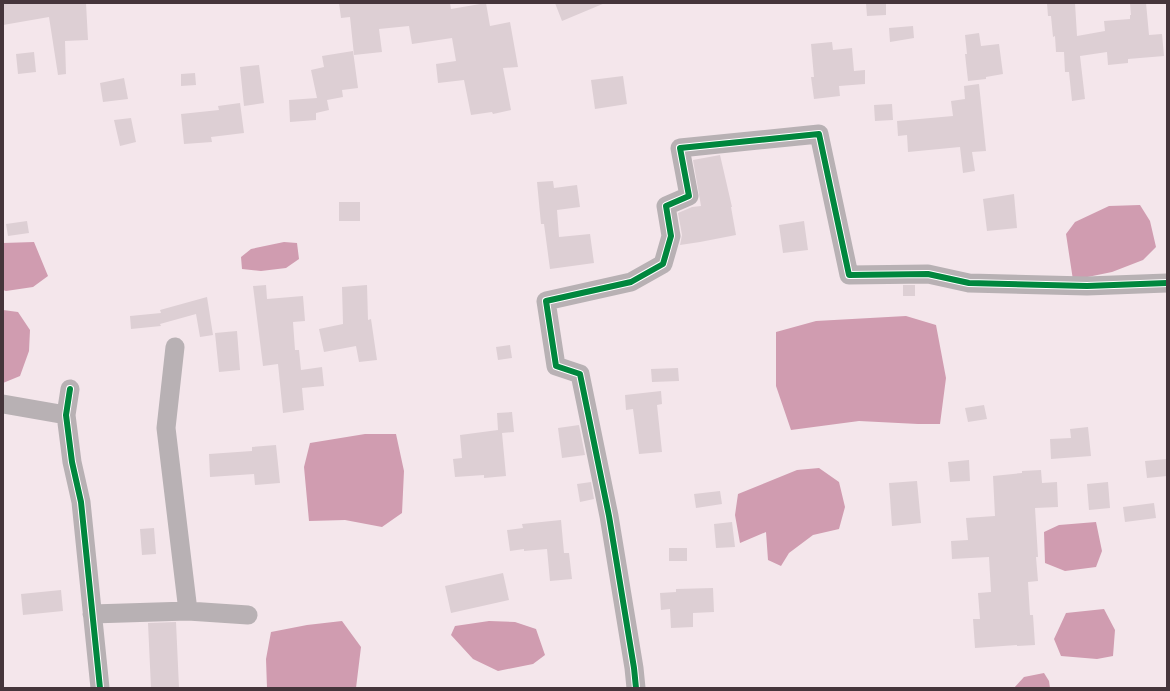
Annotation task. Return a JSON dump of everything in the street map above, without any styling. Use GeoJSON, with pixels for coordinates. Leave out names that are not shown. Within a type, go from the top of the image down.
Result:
{"type":"FeatureCollection","features":[{"type":"Feature","properties":{"kind":"street"},"geometry":{"type":"LineString","coordinates":[[636,688],[609,516],[580,374],[556,366],[546,301],[631,282],[664,264],[671,236],[666,206],[689,196],[680,148],[819,134],[849,275],[928,274],[977,284],[1087,286],[1167,283]]}},
{"type":"Feature","properties":{"kind":"street"},"geometry":{"type":"LineString","coordinates":[[175,347],[166,428],[188,611]]}},
{"type":"Feature","properties":{"kind":"street"},"geometry":{"type":"LineString","coordinates":[[70,388],[66,415],[72,462],[81,502],[100,688]]}},
{"type":"Feature","properties":{"kind":"street"},"geometry":{"type":"LineString","coordinates":[[3,404],[66,415]]}},
{"type":"Feature","properties":{"kind":"street"},"geometry":{"type":"LineString","coordinates":[[92,614],[188,611],[248,615]]}},
{"type":"Feature","properties":{"kind":"shaded area"},"geometry":{"type":"Polygon","coordinates":[[[1140,205],[1150,221],[1156,247],[1143,260],[1112,272],[1073,280],[1066,234],[1075,222],[1109,206],[1140,205]]]}},
{"type":"Feature","properties":{"kind":"shaded area"},"geometry":{"type":"Polygon","coordinates":[[[34,242],[48,276],[33,287],[6,291],[3,290],[3,243],[34,242]]]}},
{"type":"Feature","properties":{"kind":"shaded area"},"geometry":{"type":"Polygon","coordinates":[[[284,242],[297,243],[299,259],[286,268],[261,271],[242,269],[241,257],[251,249],[284,242]]]}},
{"type":"Feature","properties":{"kind":"shaded area"},"geometry":{"type":"Polygon","coordinates":[[[3,310],[18,312],[30,330],[29,351],[20,376],[3,383],[3,310]]]}},
{"type":"Feature","properties":{"kind":"shaded area"},"geometry":{"type":"Polygon","coordinates":[[[906,316],[936,325],[946,378],[940,424],[859,421],[791,430],[776,386],[776,332],[816,321],[906,316]]]}},
{"type":"Feature","properties":{"kind":"shaded area"},"geometry":{"type":"Polygon","coordinates":[[[365,434],[396,434],[404,471],[402,513],[382,527],[345,520],[309,521],[304,467],[310,443],[365,434]]]}},
{"type":"Feature","properties":{"kind":"shaded area"},"geometry":{"type":"Polygon","coordinates":[[[819,468],[839,482],[845,507],[839,529],[813,535],[789,553],[781,566],[768,560],[766,532],[740,543],[735,515],[738,494],[797,470],[819,468]]]}},
{"type":"Feature","properties":{"kind":"shaded area"},"geometry":{"type":"Polygon","coordinates":[[[1096,522],[1102,551],[1096,567],[1065,571],[1045,563],[1044,532],[1059,525],[1096,522]]]}},
{"type":"Feature","properties":{"kind":"shaded area"},"geometry":{"type":"Polygon","coordinates":[[[1104,609],[1115,630],[1113,656],[1097,659],[1061,656],[1054,639],[1066,613],[1104,609]]]}},
{"type":"Feature","properties":{"kind":"shaded area"},"geometry":{"type":"Polygon","coordinates":[[[342,621],[361,647],[356,688],[267,688],[266,659],[271,632],[307,625],[342,621]]]}},
{"type":"Feature","properties":{"kind":"shaded area"},"geometry":{"type":"Polygon","coordinates":[[[489,621],[515,622],[536,629],[545,655],[533,664],[498,671],[473,659],[451,635],[455,626],[489,621]]]}},
{"type":"Feature","properties":{"kind":"shaded area"},"geometry":{"type":"Polygon","coordinates":[[[1044,673],[1049,681],[1050,688],[1014,688],[1024,677],[1044,673]]]}},
{"type":"Feature","properties":{"kind":"building"},"geometry":{"type":"Polygon","coordinates":[[[3,3],[86,3],[88,40],[65,41],[66,74],[58,75],[49,17],[3,25],[3,3]]]}},
{"type":"Feature","properties":{"kind":"building"},"geometry":{"type":"Polygon","coordinates":[[[339,3],[450,3],[451,9],[486,3],[490,26],[510,22],[518,67],[503,68],[511,110],[493,114],[492,112],[471,115],[464,80],[438,83],[436,64],[456,61],[452,38],[412,44],[409,26],[379,29],[382,52],[354,55],[350,17],[341,18],[339,3]]]}},
{"type":"Feature","properties":{"kind":"building"},"geometry":{"type":"Polygon","coordinates":[[[555,3],[605,3],[562,21],[555,3]]]}},
{"type":"Feature","properties":{"kind":"building"},"geometry":{"type":"Polygon","coordinates":[[[866,3],[886,3],[886,15],[867,16],[866,3]]]}},
{"type":"Feature","properties":{"kind":"building"},"geometry":{"type":"Polygon","coordinates":[[[1047,3],[1075,3],[1077,36],[1105,31],[1104,21],[1130,19],[1130,3],[1146,3],[1149,35],[1162,34],[1164,56],[1128,59],[1128,63],[1108,65],[1107,52],[1080,56],[1085,99],[1072,101],[1069,72],[1065,72],[1064,52],[1056,52],[1055,36],[1053,37],[1051,16],[1048,16],[1047,3]]]}},
{"type":"Feature","properties":{"kind":"building"},"geometry":{"type":"Polygon","coordinates":[[[913,26],[914,38],[890,42],[889,28],[913,26]]]}},
{"type":"Feature","properties":{"kind":"building"},"geometry":{"type":"Polygon","coordinates":[[[979,33],[981,46],[999,44],[1003,74],[986,77],[986,79],[968,81],[965,54],[967,54],[965,35],[979,33]]]}},
{"type":"Feature","properties":{"kind":"building"},"geometry":{"type":"Polygon","coordinates":[[[832,42],[833,50],[852,48],[854,71],[865,70],[865,84],[839,86],[840,96],[814,99],[811,77],[814,77],[811,44],[832,42]]]}},
{"type":"Feature","properties":{"kind":"building"},"geometry":{"type":"Polygon","coordinates":[[[353,51],[358,88],[342,90],[343,97],[327,100],[329,110],[316,113],[316,120],[290,122],[289,100],[317,98],[311,70],[324,67],[322,56],[353,51]]]}},
{"type":"Feature","properties":{"kind":"building"},"geometry":{"type":"Polygon","coordinates":[[[34,52],[36,72],[18,74],[16,54],[34,52]]]}},
{"type":"Feature","properties":{"kind":"building"},"geometry":{"type":"Polygon","coordinates":[[[259,65],[264,103],[244,106],[240,67],[259,65]]]}},
{"type":"Feature","properties":{"kind":"building"},"geometry":{"type":"Polygon","coordinates":[[[195,73],[196,85],[181,86],[181,74],[195,73]]]}},
{"type":"Feature","properties":{"kind":"building"},"geometry":{"type":"Polygon","coordinates":[[[623,76],[627,104],[595,109],[591,80],[623,76]]]}},
{"type":"Feature","properties":{"kind":"building"},"geometry":{"type":"Polygon","coordinates":[[[124,78],[128,99],[103,102],[100,83],[124,78]]]}},
{"type":"Feature","properties":{"kind":"building"},"geometry":{"type":"Polygon","coordinates":[[[979,84],[986,151],[972,152],[975,171],[963,173],[960,147],[908,152],[907,135],[898,136],[897,121],[953,116],[951,101],[965,99],[964,86],[979,84]]]}},
{"type":"Feature","properties":{"kind":"building"},"geometry":{"type":"Polygon","coordinates":[[[240,103],[244,133],[211,137],[212,142],[184,144],[181,114],[219,110],[218,106],[240,103]]]}},
{"type":"Feature","properties":{"kind":"building"},"geometry":{"type":"Polygon","coordinates":[[[892,104],[893,120],[875,121],[874,105],[892,104]]]}},
{"type":"Feature","properties":{"kind":"building"},"geometry":{"type":"Polygon","coordinates":[[[131,118],[136,142],[120,146],[114,120],[131,118]]]}},
{"type":"Feature","properties":{"kind":"building"},"geometry":{"type":"Polygon","coordinates":[[[720,155],[732,207],[736,235],[680,245],[682,235],[678,213],[692,207],[701,206],[693,160],[720,155]]]}},
{"type":"Feature","properties":{"kind":"building"},"geometry":{"type":"Polygon","coordinates":[[[553,181],[554,188],[577,185],[580,207],[557,210],[559,237],[590,234],[594,263],[550,269],[544,224],[541,224],[537,182],[553,181]]]}},
{"type":"Feature","properties":{"kind":"building"},"geometry":{"type":"Polygon","coordinates":[[[1014,194],[1017,228],[987,231],[983,199],[1014,194]]]}},
{"type":"Feature","properties":{"kind":"building"},"geometry":{"type":"Polygon","coordinates":[[[339,202],[360,202],[360,221],[339,221],[339,202]]]}},
{"type":"Feature","properties":{"kind":"building"},"geometry":{"type":"Polygon","coordinates":[[[27,221],[29,233],[8,236],[6,224],[27,221]]]}},
{"type":"Feature","properties":{"kind":"building"},"geometry":{"type":"Polygon","coordinates":[[[804,221],[808,250],[783,253],[779,225],[804,221]]]}},
{"type":"Feature","properties":{"kind":"building"},"geometry":{"type":"Polygon","coordinates":[[[266,285],[267,299],[303,296],[305,321],[293,322],[295,350],[299,350],[301,370],[322,367],[324,386],[302,388],[304,410],[283,413],[278,364],[263,366],[253,286],[266,285]]]}},
{"type":"Feature","properties":{"kind":"building"},"geometry":{"type":"Polygon","coordinates":[[[367,285],[368,320],[371,319],[377,360],[359,362],[356,346],[324,352],[319,329],[343,324],[342,287],[367,285]]]}},
{"type":"Feature","properties":{"kind":"building"},"geometry":{"type":"Polygon","coordinates":[[[903,285],[915,285],[915,296],[903,296],[903,285]]]}},
{"type":"Feature","properties":{"kind":"building"},"geometry":{"type":"Polygon","coordinates":[[[207,297],[213,335],[200,337],[196,314],[160,324],[161,326],[131,329],[130,316],[161,313],[160,310],[207,297]]]}},
{"type":"Feature","properties":{"kind":"building"},"geometry":{"type":"Polygon","coordinates":[[[237,331],[240,370],[219,372],[215,333],[237,331]]]}},
{"type":"Feature","properties":{"kind":"building"},"geometry":{"type":"Polygon","coordinates":[[[510,345],[512,358],[498,360],[496,347],[510,345]]]}},
{"type":"Feature","properties":{"kind":"building"},"geometry":{"type":"Polygon","coordinates":[[[678,368],[679,381],[652,382],[651,369],[678,368]]]}},
{"type":"Feature","properties":{"kind":"building"},"geometry":{"type":"Polygon","coordinates":[[[661,391],[662,404],[657,405],[662,452],[639,454],[633,409],[626,410],[625,395],[661,391]]]}},
{"type":"Feature","properties":{"kind":"building"},"geometry":{"type":"Polygon","coordinates":[[[984,405],[987,419],[968,422],[965,408],[984,405]]]}},
{"type":"Feature","properties":{"kind":"building"},"geometry":{"type":"Polygon","coordinates":[[[512,412],[514,432],[502,433],[506,476],[484,478],[484,475],[455,477],[453,459],[462,458],[460,435],[498,430],[497,413],[512,412]]]}},
{"type":"Feature","properties":{"kind":"building"},"geometry":{"type":"Polygon","coordinates":[[[579,425],[585,455],[562,458],[558,428],[579,425]]]}},
{"type":"Feature","properties":{"kind":"building"},"geometry":{"type":"Polygon","coordinates":[[[1088,427],[1091,456],[1051,459],[1050,439],[1071,438],[1070,429],[1088,427]]]}},
{"type":"Feature","properties":{"kind":"building"},"geometry":{"type":"Polygon","coordinates":[[[276,445],[280,483],[255,485],[254,474],[210,477],[209,454],[252,451],[252,447],[276,445]]]}},
{"type":"Feature","properties":{"kind":"building"},"geometry":{"type":"Polygon","coordinates":[[[1167,459],[1167,476],[1147,478],[1145,461],[1167,459]]]}},
{"type":"Feature","properties":{"kind":"building"},"geometry":{"type":"Polygon","coordinates":[[[969,460],[970,481],[950,482],[948,462],[969,460]]]}},
{"type":"Feature","properties":{"kind":"building"},"geometry":{"type":"Polygon","coordinates":[[[1041,470],[1042,483],[1057,482],[1058,507],[1035,508],[1038,581],[1028,582],[1030,615],[1033,615],[1035,645],[975,648],[973,619],[980,619],[978,593],[991,592],[989,557],[952,559],[951,541],[968,540],[966,518],[995,516],[993,476],[1022,473],[1022,471],[1041,470]]]}},
{"type":"Feature","properties":{"kind":"building"},"geometry":{"type":"Polygon","coordinates":[[[917,481],[921,523],[892,526],[889,483],[917,481]]]}},
{"type":"Feature","properties":{"kind":"building"},"geometry":{"type":"Polygon","coordinates":[[[591,482],[594,499],[580,502],[577,484],[591,482]]]}},
{"type":"Feature","properties":{"kind":"building"},"geometry":{"type":"Polygon","coordinates":[[[1108,482],[1110,508],[1089,510],[1087,484],[1108,482]]]}},
{"type":"Feature","properties":{"kind":"building"},"geometry":{"type":"Polygon","coordinates":[[[720,491],[722,504],[696,508],[694,494],[720,491]]]}},
{"type":"Feature","properties":{"kind":"building"},"geometry":{"type":"Polygon","coordinates":[[[1154,503],[1156,518],[1125,522],[1123,507],[1154,503]]]}},
{"type":"Feature","properties":{"kind":"building"},"geometry":{"type":"Polygon","coordinates":[[[561,520],[564,553],[569,553],[572,579],[550,581],[547,549],[524,551],[524,549],[510,551],[507,530],[523,528],[522,524],[561,520]]]}},
{"type":"Feature","properties":{"kind":"building"},"geometry":{"type":"Polygon","coordinates":[[[732,522],[735,547],[716,548],[714,524],[732,522]]]}},
{"type":"Feature","properties":{"kind":"building"},"geometry":{"type":"Polygon","coordinates":[[[154,528],[156,554],[142,555],[140,529],[154,528]]]}},
{"type":"Feature","properties":{"kind":"building"},"geometry":{"type":"Polygon","coordinates":[[[669,548],[687,548],[687,561],[669,561],[669,548]]]}},
{"type":"Feature","properties":{"kind":"building"},"geometry":{"type":"Polygon","coordinates":[[[503,573],[509,600],[451,613],[445,586],[503,573]]]}},
{"type":"Feature","properties":{"kind":"building"},"geometry":{"type":"Polygon","coordinates":[[[713,588],[714,612],[693,613],[693,627],[671,628],[670,609],[661,610],[660,593],[676,592],[676,589],[713,588]]]}},
{"type":"Feature","properties":{"kind":"building"},"geometry":{"type":"Polygon","coordinates":[[[61,590],[63,611],[23,615],[21,594],[61,590]]]}},
{"type":"Feature","properties":{"kind":"building"},"geometry":{"type":"Polygon","coordinates":[[[176,622],[179,688],[151,688],[148,623],[176,622]]]}},
{"type":"Feature","properties":{"kind":"cycle path"},"geometry":{"type":"LineString","coordinates":[[636,688],[609,516],[580,374],[556,366],[546,301],[631,282],[663,264],[671,236],[666,206],[689,196],[680,148],[819,134],[849,275],[928,274],[969,283],[1087,286],[1167,283]]}},
{"type":"Feature","properties":{"kind":"cycle path"},"geometry":{"type":"LineString","coordinates":[[70,389],[66,415],[72,462],[81,502],[100,688]]}}]}
